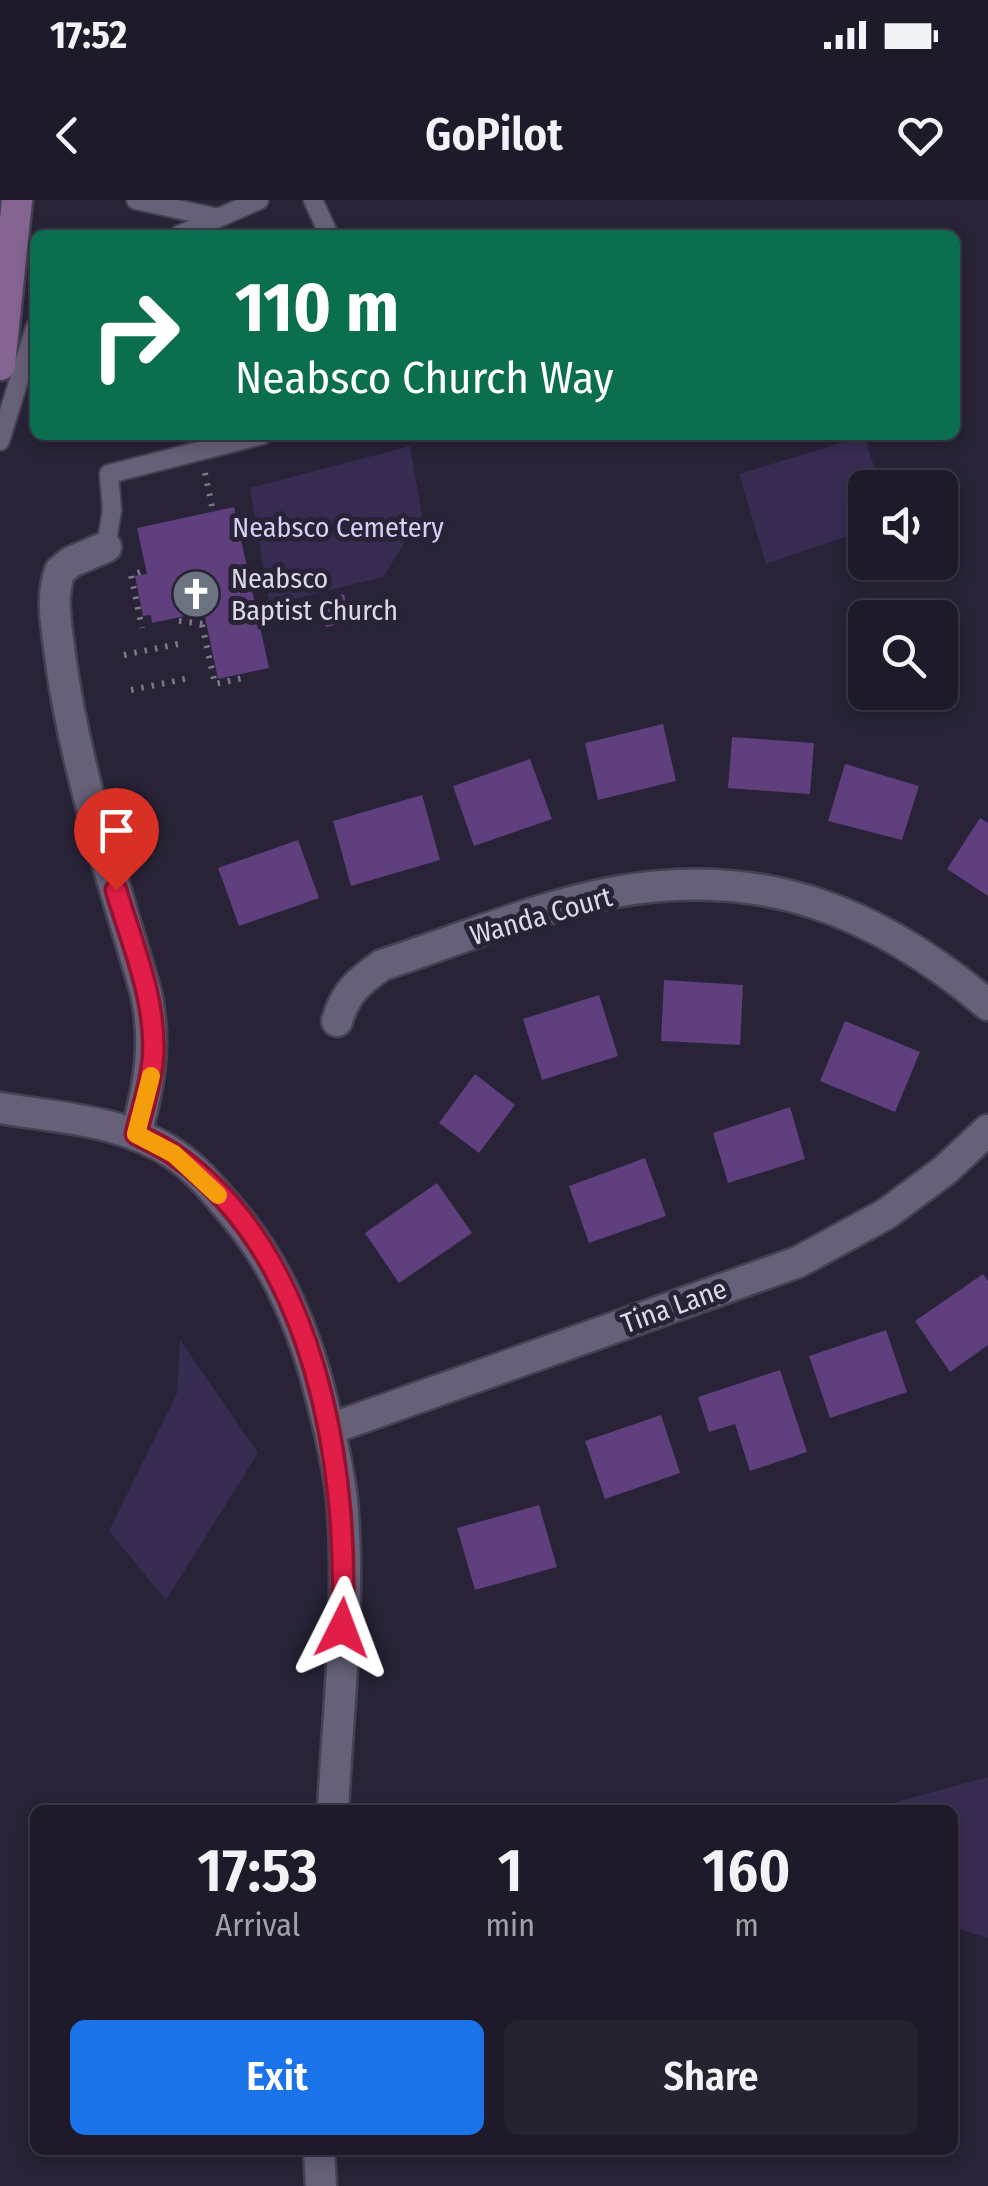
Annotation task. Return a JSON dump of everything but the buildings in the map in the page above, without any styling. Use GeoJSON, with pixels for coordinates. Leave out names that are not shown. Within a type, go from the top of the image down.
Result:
{"type":"FeatureCollection","features":[{"type":"Feature","properties":{"kind":"main road"},"geometry":{"type":"LineString","coordinates":[[0,365],[17,200]]}},
{"type":"Feature","properties":{"kind":"street"},"geometry":{"type":"LineString","coordinates":[[106,547],[60,571],[55,610],[64,686],[80,761],[153,1028],[151,1076],[136,1134]]}},
{"type":"Feature","properties":{"kind":"street","name":"Wanda Court"},"geometry":{"type":"LineString","coordinates":[[337,1021],[344,999],[357,982],[382,965],[582,900],[674,885],[733,886],[790,895],[846,912],[891,934],[945,968],[988,1005]]}},
{"type":"Feature","properties":{"kind":"street"},"geometry":{"type":"LineString","coordinates":[[0,1108],[74,1118],[136,1134],[174,1154],[206,1180],[249,1232],[280,1282],[304,1336],[330,1429],[342,1499],[345,1572],[332,1805]]}},
{"type":"Feature","properties":{"kind":"street","name":"Tina Lane"},"geometry":{"type":"LineString","coordinates":[[330,1429],[798,1262],[886,1214],[944,1171],[988,1130]]}},
{"type":"Feature","properties":{"kind":"street"},"geometry":{"type":"LineString","coordinates":[[318,2155],[321,2186]]}},
{"type":"Feature","properties":{"kind":"lane"},"geometry":{"type":"LineString","coordinates":[[136,200],[218,218]]}},
{"type":"Feature","properties":{"kind":"lane"},"geometry":{"type":"LineString","coordinates":[[190,230],[259,200]]}},
{"type":"Feature","properties":{"kind":"lane"},"geometry":{"type":"LineString","coordinates":[[313,200],[327,230]]}},
{"type":"Feature","properties":{"kind":"lane"},"geometry":{"type":"LineString","coordinates":[[0,441],[30,344]]}},
{"type":"Feature","properties":{"kind":"lane"},"geometry":{"type":"LineString","coordinates":[[106,547],[112,510],[109,474],[242,440]]}},
{"type":"Feature","properties":{"kind":"path"},"geometry":{"type":"LineString","coordinates":[[136,557],[140,574],[131,575],[142,628]]}},
{"type":"Feature","properties":{"kind":"path"},"geometry":{"type":"LineString","coordinates":[[179,620],[204,624],[215,684],[244,678]]}},
{"type":"Feature","properties":{"kind":"path"},"geometry":{"type":"LineString","coordinates":[[124,654],[183,643]]}},
{"type":"Feature","properties":{"kind":"path"},"geometry":{"type":"LineString","coordinates":[[131,690],[190,678]]}},
{"type":"Feature","properties":{"kind":"green space"},"geometry":{"type":"Polygon","coordinates":[[[851,440],[865,440],[875,470],[848,470],[848,536],[766,564],[739,474],[851,440]]]}},
{"type":"Feature","properties":{"kind":"green space","name":"Neabsco Cemetery"},"geometry":{"type":"Polygon","coordinates":[[[410,446],[422,515],[383,577],[270,605],[250,488],[410,446]]]}},
{"type":"Feature","properties":{"kind":"green space"},"geometry":{"type":"Polygon","coordinates":[[[180,1340],[258,1453],[166,1600],[109,1531],[177,1393],[180,1340]]]}},
{"type":"Feature","properties":{"kind":"green space"},"geometry":{"type":"Polygon","coordinates":[[[988,1777],[988,1938],[958,1929],[958,1805],[885,1805],[988,1777]]]}},
{"type":"Feature","properties":{"kind":"slow traffic"},"geometry":{"type":"LineString","coordinates":[[151,1076],[136,1134],[174,1154],[218,1195]]}},
{"type":"Feature","properties":{"kind":"place","name":"Neabsco Baptist Church"},"geometry":{"type":"Point","coordinates":[196,594]}},
{"type":"Feature","properties":{"kind":"route"},"geometry":{"type":"LineString","coordinates":[[116,890],[153,1028],[151,1076],[136,1134],[174,1154],[206,1180],[249,1232],[280,1282],[304,1336],[330,1429],[342,1499],[342,1628]]}}]}
